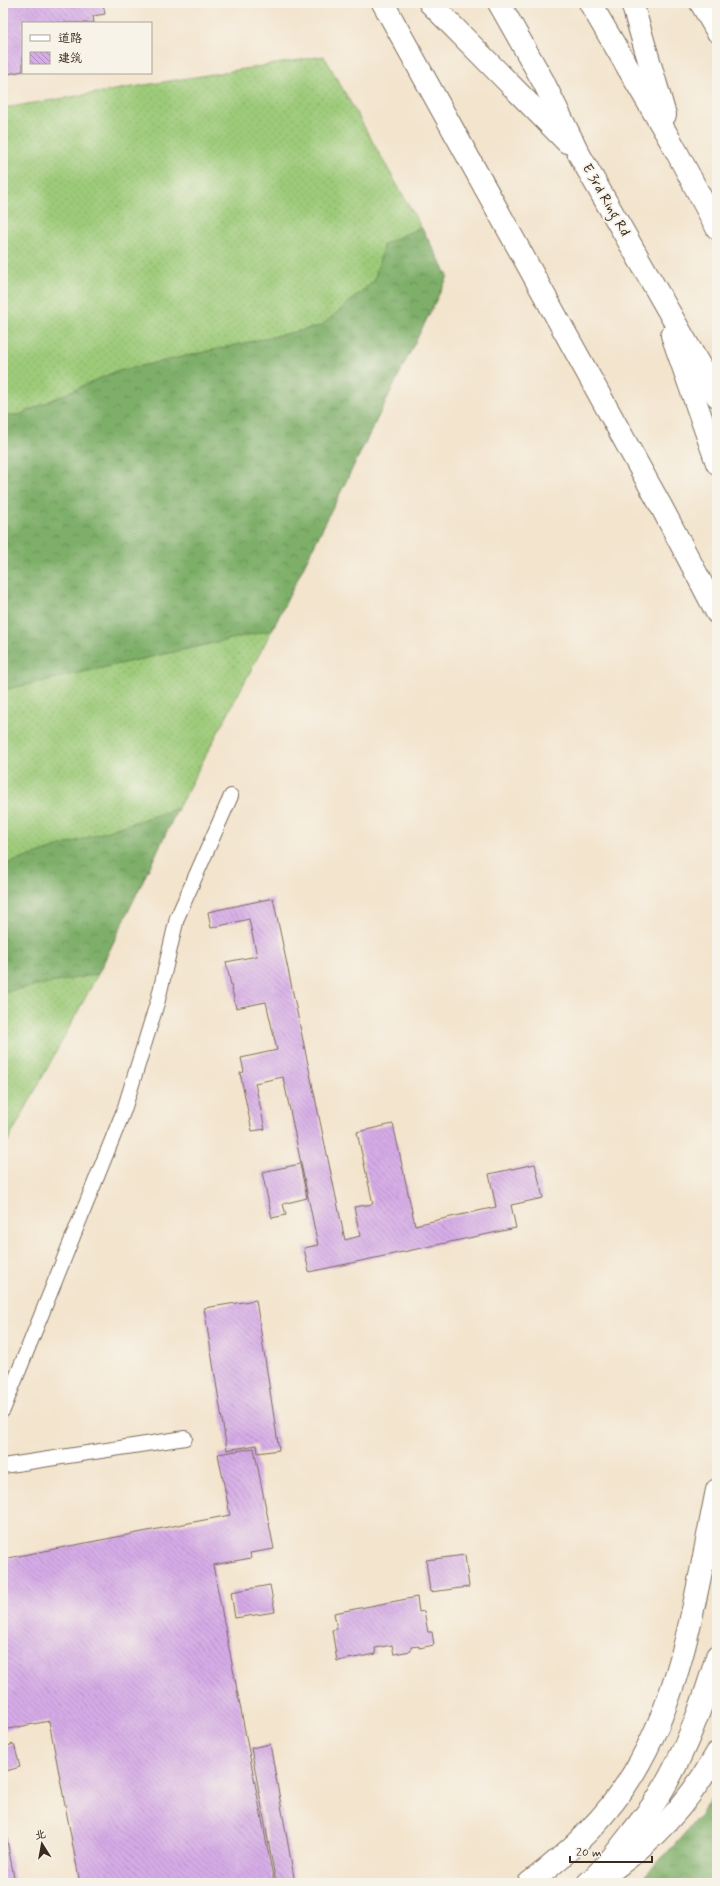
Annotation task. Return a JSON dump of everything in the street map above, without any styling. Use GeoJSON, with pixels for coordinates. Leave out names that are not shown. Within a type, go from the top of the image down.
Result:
{"type":"FeatureCollection","features":[{"type":"Feature","properties":{"kind":"main road"},"geometry":{"type":"LineString","coordinates":[[383,3],[662,508],[717,613]]}},
{"type":"Feature","properties":{"kind":"main road"},"geometry":{"type":"LineString","coordinates":[[430,3],[580,156]]}},
{"type":"Feature","properties":{"kind":"main road","name":"E 3rd Ring Rd"},"geometry":{"type":"LineString","coordinates":[[498,3],[543,81],[580,156],[717,396]]}},
{"type":"Feature","properties":{"kind":"main road"},"geometry":{"type":"LineString","coordinates":[[590,3],[673,145],[717,228]]}},
{"type":"Feature","properties":{"kind":"main road"},"geometry":{"type":"LineString","coordinates":[[632,3],[673,145]]}},
{"type":"Feature","properties":{"kind":"main road"},"geometry":{"type":"LineString","coordinates":[[701,3],[717,31]]}},
{"type":"Feature","properties":{"kind":"main road"},"geometry":{"type":"LineString","coordinates":[[655,285],[717,463]]}},
{"type":"Feature","properties":{"kind":"main road"},"geometry":{"type":"LineString","coordinates":[[530,1883],[584,1837],[617,1798],[633,1774],[655,1732],[665,1710],[683,1654],[717,1490]]}},
{"type":"Feature","properties":{"kind":"main road"},"geometry":{"type":"LineString","coordinates":[[588,1883],[613,1856],[658,1797],[677,1763],[695,1722],[717,1656]]}},
{"type":"Feature","properties":{"kind":"main road"},"geometry":{"type":"LineString","coordinates":[[595,1883],[625,1861],[672,1817],[688,1798],[717,1753]]}},
{"type":"Feature","properties":{"kind":"lane"},"geometry":{"type":"LineString","coordinates":[[3,1410],[124,1110],[158,1000],[177,918],[231,796]]}},
{"type":"Feature","properties":{"kind":"lane"},"geometry":{"type":"LineString","coordinates":[[3,1466],[185,1438]]}},
{"type":"Feature","properties":{"kind":"green space"},"geometry":{"type":"Polygon","coordinates":[[[324,56],[448,276],[272,630],[178,808],[98,974],[3,1150],[3,108],[324,56]]]}},
{"type":"Feature","properties":{"kind":"green space"},"geometry":{"type":"Polygon","coordinates":[[[421,227],[448,276],[272,630],[3,690],[3,415],[19,415],[114,372],[321,326],[374,281],[384,244],[421,227]]]}},
{"type":"Feature","properties":{"kind":"green space"},"geometry":{"type":"Polygon","coordinates":[[[178,808],[98,974],[3,992],[3,865],[178,808]]]}},
{"type":"Feature","properties":{"kind":"green space"},"geometry":{"type":"Polygon","coordinates":[[[717,1789],[717,1883],[637,1883],[670,1850],[690,1827],[700,1815],[717,1789]]]}},
{"type":"Feature","properties":{"kind":"building"},"geometry":{"type":"Polygon","coordinates":[[[3,3],[103,3],[105,14],[93,16],[94,22],[22,22],[22,71],[3,75],[3,3]]]}},
{"type":"Feature","properties":{"kind":"building"},"geometry":{"type":"Polygon","coordinates":[[[273,898],[345,1240],[360,1236],[354,1207],[373,1204],[357,1132],[393,1124],[415,1225],[496,1207],[489,1174],[535,1164],[543,1198],[511,1205],[516,1228],[309,1272],[304,1248],[318,1245],[283,1077],[255,1083],[265,1129],[252,1131],[240,1073],[244,1072],[241,1058],[277,1050],[266,1002],[236,1008],[226,962],[257,956],[249,919],[211,928],[208,912],[273,898]]]}},
{"type":"Feature","properties":{"kind":"building"},"geometry":{"type":"Polygon","coordinates":[[[300,1164],[307,1198],[283,1204],[286,1215],[272,1218],[262,1172],[300,1164]]]}},
{"type":"Feature","properties":{"kind":"building"},"geometry":{"type":"Polygon","coordinates":[[[256,1300],[279,1450],[258,1453],[257,1445],[227,1450],[204,1308],[256,1300]]]}},
{"type":"Feature","properties":{"kind":"building"},"geometry":{"type":"Polygon","coordinates":[[[254,1448],[274,1549],[250,1553],[251,1558],[213,1565],[274,1882],[80,1883],[49,1721],[3,1730],[3,1559],[230,1515],[218,1454],[254,1448]]]}},
{"type":"Feature","properties":{"kind":"building"},"geometry":{"type":"Polygon","coordinates":[[[465,1555],[469,1587],[430,1592],[426,1560],[465,1555]]]}},
{"type":"Feature","properties":{"kind":"building"},"geometry":{"type":"Polygon","coordinates":[[[270,1585],[275,1612],[235,1618],[231,1592],[270,1585]]]}},
{"type":"Feature","properties":{"kind":"building"},"geometry":{"type":"Polygon","coordinates":[[[417,1597],[419,1612],[424,1611],[428,1632],[432,1632],[434,1645],[419,1648],[419,1646],[411,1647],[411,1651],[394,1654],[392,1645],[375,1648],[376,1654],[337,1661],[332,1630],[337,1629],[334,1613],[417,1597]]]}},
{"type":"Feature","properties":{"kind":"building"},"geometry":{"type":"Polygon","coordinates":[[[14,1744],[20,1767],[3,1772],[3,1747],[14,1744]]]}},
{"type":"Feature","properties":{"kind":"building"},"geometry":{"type":"Polygon","coordinates":[[[270,1744],[295,1883],[276,1883],[251,1748],[270,1744]]]}},
{"type":"Feature","properties":{"kind":"building"},"geometry":{"type":"Polygon","coordinates":[[[4,1824],[15,1883],[3,1883],[4,1824]]]}}]}
